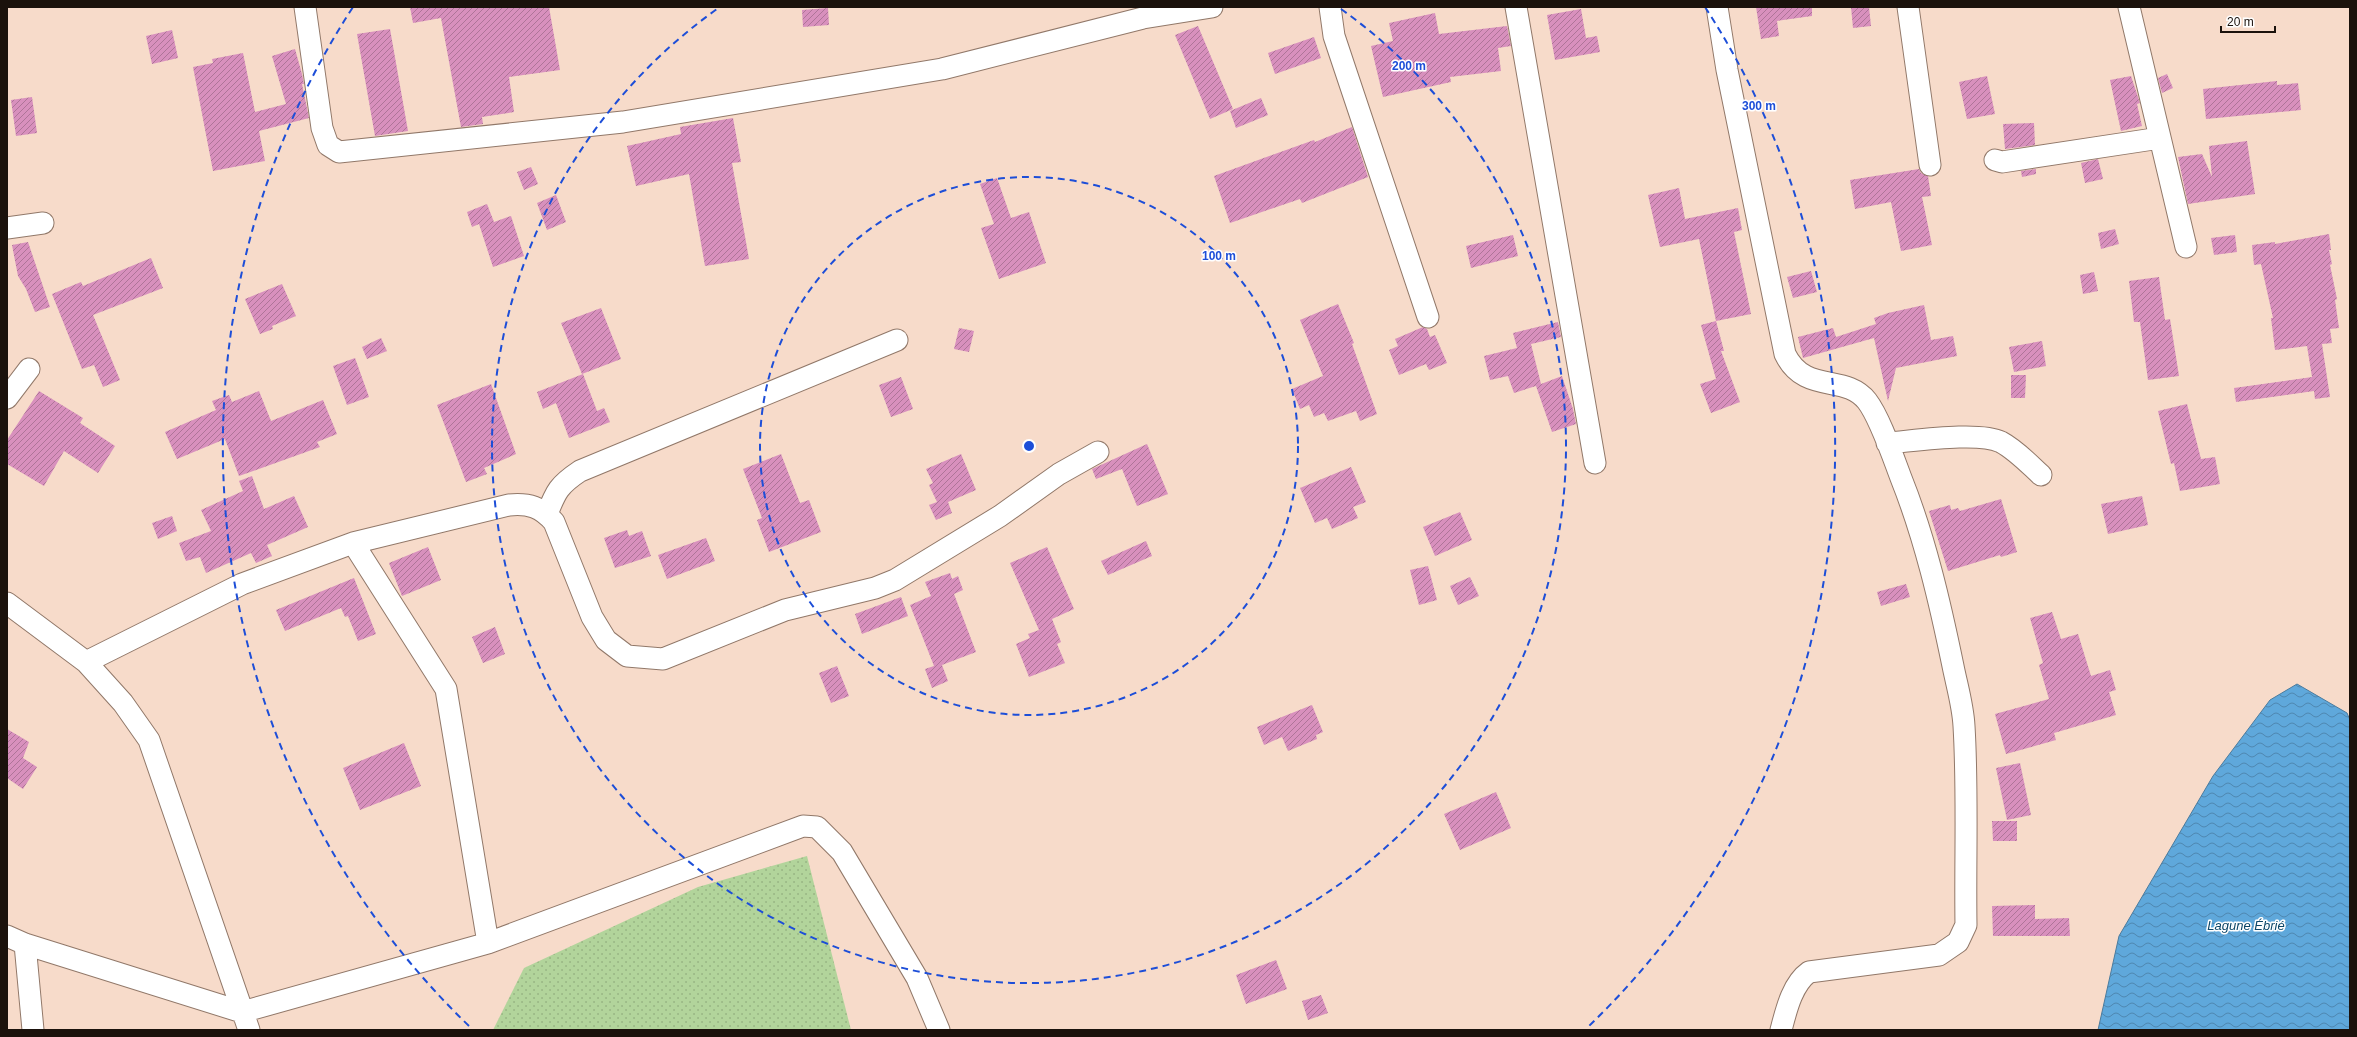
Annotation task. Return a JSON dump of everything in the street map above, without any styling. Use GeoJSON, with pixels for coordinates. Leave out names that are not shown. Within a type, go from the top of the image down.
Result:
{"type":"FeatureCollection","features":[{"type":"Feature","properties":{"kind":"street"},"geometry":{"type":"LineString","coordinates":[[305,7],[322,128],[328,145],[339,152],[623,122],[903,76],[942,69],[1143,18],[1212,7]]}},
{"type":"Feature","properties":{"kind":"street"},"geometry":{"type":"LineString","coordinates":[[1330,7],[1334,36],[1344,69],[1428,317]]}},
{"type":"Feature","properties":{"kind":"street"},"geometry":{"type":"LineString","coordinates":[[1516,7],[1595,464]]}},
{"type":"Feature","properties":{"kind":"street"},"geometry":{"type":"LineString","coordinates":[[1717,7],[1729,78],[1786,354],[1792,367],[1810,380],[1856,392],[1867,402],[1887,443],[1911,501],[1943,615],[1964,724],[1966,925],[1958,942],[1939,955],[1809,972],[1797,985],[1785,1012],[1781,1030]]}},
{"type":"Feature","properties":{"kind":"street"},"geometry":{"type":"LineString","coordinates":[[1908,7],[1930,164]]}},
{"type":"Feature","properties":{"kind":"street"},"geometry":{"type":"LineString","coordinates":[[2129,7],[2186,248]]}},
{"type":"Feature","properties":{"kind":"street"},"geometry":{"type":"LineString","coordinates":[[1995,160],[2002,162],[2160,138]]}},
{"type":"Feature","properties":{"kind":"street"},"geometry":{"type":"LineString","coordinates":[[7,228],[43,223]]}},
{"type":"Feature","properties":{"kind":"street"},"geometry":{"type":"LineString","coordinates":[[547,514],[555,494],[563,482],[580,471],[897,340]]}},
{"type":"Feature","properties":{"kind":"street"},"geometry":{"type":"LineString","coordinates":[[7,398],[29,369]]}},
{"type":"Feature","properties":{"kind":"street"},"geometry":{"type":"LineString","coordinates":[[1887,443],[1984,436],[2000,441],[2015,450],[2041,475]]}},
{"type":"Feature","properties":{"kind":"street"},"geometry":{"type":"LineString","coordinates":[[86,662],[242,584],[353,543],[509,505],[524,504],[536,506],[547,514],[558,530],[592,617],[606,640],[627,656],[662,658],[785,610],[875,588],[895,580],[1000,516],[1059,474],[1098,452]]}},
{"type":"Feature","properties":{"kind":"street"},"geometry":{"type":"LineString","coordinates":[[353,543],[446,689],[488,943]]}},
{"type":"Feature","properties":{"kind":"street"},"geometry":{"type":"LineString","coordinates":[[7,603],[86,662],[123,703],[149,740],[246,1021]]}},
{"type":"Feature","properties":{"kind":"street"},"geometry":{"type":"LineString","coordinates":[[16,940],[246,1021],[488,943],[803,826],[817,827],[842,852],[900,948],[917,978],[939,1030]]}},
{"type":"Feature","properties":{"kind":"street"},"geometry":{"type":"LineString","coordinates":[[16,940],[33,1030]]}},
{"type":"Feature","properties":{"kind":"green space"},"geometry":{"type":"Polygon","coordinates":[[[807,856],[851,1030],[493,1030],[524,968],[698,887],[807,856]]]}},
{"type":"Feature","properties":{"kind":"water","name":"Lagune Ébrié"},"geometry":{"type":"Polygon","coordinates":[[[2297,684],[2347,713],[2350,720],[2350,1030],[2098,1030],[2119,936],[2213,776],[2270,700],[2297,684]]]}},
{"type":"Feature","properties":{"kind":"building"},"geometry":{"type":"Polygon","coordinates":[[[410,7],[549,7],[560,70],[509,77],[514,112],[482,117],[483,124],[461,127],[441,18],[413,23],[410,7]]]}},
{"type":"Feature","properties":{"kind":"building"},"geometry":{"type":"Polygon","coordinates":[[[1756,7],[1812,7],[1812,16],[1777,21],[1779,36],[1761,39],[1756,7]]]}},
{"type":"Feature","properties":{"kind":"building"},"geometry":{"type":"Polygon","coordinates":[[[1851,7],[1869,7],[1871,26],[1853,28],[1851,7]]]}},
{"type":"Feature","properties":{"kind":"building"},"geometry":{"type":"Polygon","coordinates":[[[828,8],[829,25],[803,27],[802,10],[828,8]]]}},
{"type":"Feature","properties":{"kind":"building"},"geometry":{"type":"Polygon","coordinates":[[[1581,9],[1586,38],[1597,36],[1600,52],[1555,60],[1547,15],[1581,9]]]}},
{"type":"Feature","properties":{"kind":"building"},"geometry":{"type":"Polygon","coordinates":[[[1435,13],[1439,34],[1507,26],[1511,46],[1498,48],[1501,71],[1450,77],[1451,82],[1383,97],[1371,46],[1393,41],[1389,23],[1435,13]]]}},
{"type":"Feature","properties":{"kind":"building"},"geometry":{"type":"Polygon","coordinates":[[[1198,26],[1233,109],[1210,119],[1175,35],[1198,26]]]}},
{"type":"Feature","properties":{"kind":"building"},"geometry":{"type":"Polygon","coordinates":[[[390,29],[408,131],[375,136],[357,34],[390,29]]]}},
{"type":"Feature","properties":{"kind":"building"},"geometry":{"type":"Polygon","coordinates":[[[172,30],[178,58],[152,64],[146,36],[172,30]]]}},
{"type":"Feature","properties":{"kind":"building"},"geometry":{"type":"Polygon","coordinates":[[[1314,37],[1321,58],[1275,74],[1268,53],[1314,37]]]}},
{"type":"Feature","properties":{"kind":"building"},"geometry":{"type":"Polygon","coordinates":[[[295,49],[302,74],[304,84],[302,84],[309,118],[259,131],[265,161],[213,171],[193,67],[213,63],[212,59],[243,53],[255,112],[286,104],[272,56],[295,49]]]}},
{"type":"Feature","properties":{"kind":"building"},"geometry":{"type":"Polygon","coordinates":[[[2167,74],[2173,88],[2162,93],[2158,78],[2167,74]]]}},
{"type":"Feature","properties":{"kind":"building"},"geometry":{"type":"Polygon","coordinates":[[[1987,76],[1995,114],[1967,119],[1959,82],[1987,76]]]}},
{"type":"Feature","properties":{"kind":"building"},"geometry":{"type":"Polygon","coordinates":[[[2131,76],[2140,103],[2137,104],[2142,126],[2121,131],[2110,80],[2131,76]]]}},
{"type":"Feature","properties":{"kind":"building"},"geometry":{"type":"Polygon","coordinates":[[[2277,81],[2277,85],[2298,83],[2301,110],[2206,119],[2203,89],[2277,81]]]}},
{"type":"Feature","properties":{"kind":"building"},"geometry":{"type":"Polygon","coordinates":[[[32,97],[37,133],[16,136],[11,100],[32,97]]]}},
{"type":"Feature","properties":{"kind":"building"},"geometry":{"type":"Polygon","coordinates":[[[1261,98],[1268,115],[1236,128],[1230,111],[1261,98]]]}},
{"type":"Feature","properties":{"kind":"building"},"geometry":{"type":"Polygon","coordinates":[[[733,118],[741,162],[732,163],[749,259],[705,266],[689,174],[636,186],[627,146],[681,134],[680,127],[733,118]]]}},
{"type":"Feature","properties":{"kind":"building"},"geometry":{"type":"Polygon","coordinates":[[[2034,123],[2035,145],[2005,149],[2003,124],[2034,123]]]}},
{"type":"Feature","properties":{"kind":"building"},"geometry":{"type":"Polygon","coordinates":[[[1352,127],[1368,177],[1302,203],[1300,199],[1230,223],[1214,176],[1314,140],[1315,142],[1352,127]]]}},
{"type":"Feature","properties":{"kind":"building"},"geometry":{"type":"Polygon","coordinates":[[[2247,141],[2255,194],[2188,204],[2178,157],[2202,154],[2212,177],[2209,146],[2247,141]]]}},
{"type":"Feature","properties":{"kind":"building"},"geometry":{"type":"Polygon","coordinates":[[[2098,159],[2103,179],[2085,183],[2081,163],[2098,159]]]}},
{"type":"Feature","properties":{"kind":"building"},"geometry":{"type":"Polygon","coordinates":[[[531,167],[538,184],[524,190],[517,172],[531,167]]]}},
{"type":"Feature","properties":{"kind":"building"},"geometry":{"type":"Polygon","coordinates":[[[1919,169],[1921,173],[1928,176],[1931,196],[1922,197],[1932,245],[1901,251],[1891,202],[1855,209],[1850,180],[1919,169]]]}},
{"type":"Feature","properties":{"kind":"building"},"geometry":{"type":"Polygon","coordinates":[[[2036,169],[2036,174],[2022,177],[2021,171],[2036,169]]]}},
{"type":"Feature","properties":{"kind":"building"},"geometry":{"type":"Polygon","coordinates":[[[997,178],[1011,218],[1029,212],[1046,263],[999,279],[981,228],[994,224],[980,184],[997,178]]]}},
{"type":"Feature","properties":{"kind":"building"},"geometry":{"type":"Polygon","coordinates":[[[1679,188],[1685,219],[1738,208],[1742,230],[1734,232],[1751,314],[1716,321],[1699,239],[1660,247],[1648,195],[1679,188]]]}},
{"type":"Feature","properties":{"kind":"building"},"geometry":{"type":"Polygon","coordinates":[[[556,195],[566,222],[547,230],[537,203],[556,195]]]}},
{"type":"Feature","properties":{"kind":"building"},"geometry":{"type":"Polygon","coordinates":[[[487,204],[494,222],[511,216],[524,256],[493,267],[479,224],[472,227],[467,212],[487,204]]]}},
{"type":"Feature","properties":{"kind":"building"},"geometry":{"type":"Polygon","coordinates":[[[2115,229],[2119,244],[2101,249],[2098,233],[2115,229]]]}},
{"type":"Feature","properties":{"kind":"building"},"geometry":{"type":"Polygon","coordinates":[[[2329,234],[2331,250],[2329,250],[2332,264],[2330,265],[2337,299],[2335,300],[2339,328],[2330,329],[2332,343],[2322,344],[2330,397],[2315,399],[2314,391],[2236,402],[2234,388],[2312,377],[2307,346],[2275,350],[2271,318],[2273,318],[2261,264],[2254,265],[2252,245],[2275,242],[2275,244],[2329,234]]]}},
{"type":"Feature","properties":{"kind":"building"},"geometry":{"type":"Polygon","coordinates":[[[1513,235],[1518,256],[1471,268],[1466,246],[1513,235]]]}},
{"type":"Feature","properties":{"kind":"building"},"geometry":{"type":"Polygon","coordinates":[[[2235,235],[2237,252],[2214,255],[2211,238],[2235,235]]]}},
{"type":"Feature","properties":{"kind":"building"},"geometry":{"type":"Polygon","coordinates":[[[28,242],[50,307],[35,312],[26,289],[18,276],[12,245],[28,242]]]}},
{"type":"Feature","properties":{"kind":"building"},"geometry":{"type":"Polygon","coordinates":[[[151,258],[163,288],[93,315],[120,380],[103,387],[94,365],[82,369],[52,294],[81,282],[83,286],[151,258]]]}},
{"type":"Feature","properties":{"kind":"building"},"geometry":{"type":"Polygon","coordinates":[[[1811,271],[1817,292],[1793,298],[1787,277],[1811,271]]]}},
{"type":"Feature","properties":{"kind":"building"},"geometry":{"type":"Polygon","coordinates":[[[2094,272],[2098,291],[2083,294],[2080,275],[2094,272]]]}},
{"type":"Feature","properties":{"kind":"building"},"geometry":{"type":"Polygon","coordinates":[[[2159,277],[2165,320],[2170,319],[2179,376],[2148,380],[2140,322],[2134,322],[2129,281],[2159,277]]]}},
{"type":"Feature","properties":{"kind":"building"},"geometry":{"type":"Polygon","coordinates":[[[282,284],[296,316],[272,326],[273,329],[260,334],[245,299],[282,284]]]}},
{"type":"Feature","properties":{"kind":"building"},"geometry":{"type":"Polygon","coordinates":[[[1338,304],[1354,343],[1352,344],[1377,414],[1360,421],[1356,411],[1328,421],[1324,413],[1314,417],[1309,405],[1300,409],[1292,389],[1323,376],[1300,320],[1338,304]]]}},
{"type":"Feature","properties":{"kind":"building"},"geometry":{"type":"Polygon","coordinates":[[[1924,305],[1931,340],[1953,336],[1957,356],[1896,368],[1888,401],[1874,338],[1803,358],[1798,337],[1833,328],[1836,337],[1876,324],[1874,318],[1888,313],[1924,305]]]}},
{"type":"Feature","properties":{"kind":"building"},"geometry":{"type":"Polygon","coordinates":[[[601,308],[621,359],[582,374],[561,323],[601,308]]]}},
{"type":"Feature","properties":{"kind":"building"},"geometry":{"type":"Polygon","coordinates":[[[1716,321],[1724,351],[1721,351],[1740,402],[1711,413],[1700,384],[1716,379],[1701,325],[1716,321]]]}},
{"type":"Feature","properties":{"kind":"building"},"geometry":{"type":"Polygon","coordinates":[[[1558,322],[1561,337],[1531,344],[1541,384],[1562,376],[1573,409],[1576,424],[1552,432],[1536,386],[1514,393],[1508,376],[1490,380],[1484,356],[1517,348],[1513,333],[1558,322]]]}},
{"type":"Feature","properties":{"kind":"building"},"geometry":{"type":"Polygon","coordinates":[[[1423,327],[1427,329],[1430,337],[1435,335],[1447,363],[1429,370],[1426,364],[1399,375],[1389,350],[1398,346],[1395,339],[1423,327]]]}},
{"type":"Feature","properties":{"kind":"building"},"geometry":{"type":"Polygon","coordinates":[[[959,328],[974,331],[969,352],[954,349],[959,328]]]}},
{"type":"Feature","properties":{"kind":"building"},"geometry":{"type":"Polygon","coordinates":[[[381,338],[387,351],[367,359],[362,347],[381,338]]]}},
{"type":"Feature","properties":{"kind":"building"},"geometry":{"type":"Polygon","coordinates":[[[2042,341],[2046,366],[2014,372],[2009,347],[2042,341]]]}},
{"type":"Feature","properties":{"kind":"building"},"geometry":{"type":"Polygon","coordinates":[[[355,358],[369,397],[347,405],[333,366],[355,358]]]}},
{"type":"Feature","properties":{"kind":"building"},"geometry":{"type":"Polygon","coordinates":[[[583,374],[597,411],[604,408],[610,422],[569,438],[556,403],[543,409],[537,392],[583,374]]]}},
{"type":"Feature","properties":{"kind":"building"},"geometry":{"type":"Polygon","coordinates":[[[2011,375],[2026,375],[2025,398],[2011,398],[2011,375]]]}},
{"type":"Feature","properties":{"kind":"building"},"geometry":{"type":"Polygon","coordinates":[[[901,377],[913,409],[891,417],[879,385],[901,377]]]}},
{"type":"Feature","properties":{"kind":"building"},"geometry":{"type":"Polygon","coordinates":[[[491,384],[516,454],[484,468],[487,474],[466,482],[437,405],[491,384]]]}},
{"type":"Feature","properties":{"kind":"building"},"geometry":{"type":"Polygon","coordinates":[[[39,391],[83,418],[80,423],[115,446],[98,473],[64,451],[44,486],[7,464],[7,440],[39,391]]]}},
{"type":"Feature","properties":{"kind":"building"},"geometry":{"type":"Polygon","coordinates":[[[259,391],[271,421],[323,400],[337,434],[317,442],[320,447],[239,476],[225,439],[177,459],[165,432],[216,410],[212,401],[229,395],[232,402],[259,391]]]}},
{"type":"Feature","properties":{"kind":"building"},"geometry":{"type":"Polygon","coordinates":[[[2187,404],[2201,459],[2215,457],[2220,484],[2180,491],[2174,463],[2171,464],[2158,411],[2187,404]]]}},
{"type":"Feature","properties":{"kind":"building"},"geometry":{"type":"Polygon","coordinates":[[[1147,444],[1168,494],[1137,506],[1122,469],[1096,479],[1092,469],[1147,444]]]}},
{"type":"Feature","properties":{"kind":"building"},"geometry":{"type":"Polygon","coordinates":[[[781,454],[800,503],[809,500],[821,532],[769,552],[757,520],[762,518],[743,469],[781,454]]]}},
{"type":"Feature","properties":{"kind":"building"},"geometry":{"type":"Polygon","coordinates":[[[961,454],[976,490],[948,502],[952,513],[936,520],[929,505],[937,502],[929,485],[933,483],[926,469],[961,454]]]}},
{"type":"Feature","properties":{"kind":"building"},"geometry":{"type":"Polygon","coordinates":[[[1351,467],[1366,502],[1353,507],[1358,518],[1332,529],[1327,518],[1315,523],[1300,488],[1351,467]]]}},
{"type":"Feature","properties":{"kind":"building"},"geometry":{"type":"Polygon","coordinates":[[[252,476],[264,509],[294,496],[308,527],[267,545],[272,556],[256,563],[251,553],[206,573],[200,557],[186,561],[179,543],[211,531],[201,510],[243,491],[239,481],[252,476]]]}},
{"type":"Feature","properties":{"kind":"building"},"geometry":{"type":"Polygon","coordinates":[[[2142,496],[2148,525],[2108,534],[2101,504],[2142,496]]]}},
{"type":"Feature","properties":{"kind":"building"},"geometry":{"type":"Polygon","coordinates":[[[2001,499],[2017,552],[2001,557],[2000,555],[1948,571],[1929,511],[1950,505],[1951,510],[1958,508],[1960,511],[2001,499]]]}},
{"type":"Feature","properties":{"kind":"building"},"geometry":{"type":"Polygon","coordinates":[[[1460,512],[1472,540],[1435,556],[1423,527],[1460,512]]]}},
{"type":"Feature","properties":{"kind":"building"},"geometry":{"type":"Polygon","coordinates":[[[172,516],[177,531],[158,539],[152,523],[172,516]]]}},
{"type":"Feature","properties":{"kind":"building"},"geometry":{"type":"Polygon","coordinates":[[[627,530],[629,536],[642,531],[651,556],[615,568],[604,538],[627,530]]]}},
{"type":"Feature","properties":{"kind":"building"},"geometry":{"type":"Polygon","coordinates":[[[706,538],[715,561],[667,579],[658,555],[706,538]]]}},
{"type":"Feature","properties":{"kind":"building"},"geometry":{"type":"Polygon","coordinates":[[[1146,541],[1152,556],[1108,575],[1101,561],[1146,541]]]}},
{"type":"Feature","properties":{"kind":"building"},"geometry":{"type":"Polygon","coordinates":[[[428,547],[441,580],[402,596],[389,563],[428,547]]]}},
{"type":"Feature","properties":{"kind":"building"},"geometry":{"type":"Polygon","coordinates":[[[1047,547],[1074,609],[1052,619],[1061,642],[1057,644],[1065,663],[1029,677],[1016,644],[1030,638],[1028,634],[1039,630],[1010,563],[1047,547]]]}},
{"type":"Feature","properties":{"kind":"building"},"geometry":{"type":"Polygon","coordinates":[[[1428,566],[1437,600],[1419,605],[1410,570],[1428,566]]]}},
{"type":"Feature","properties":{"kind":"building"},"geometry":{"type":"Polygon","coordinates":[[[950,573],[952,579],[958,576],[963,590],[954,594],[976,652],[942,665],[948,681],[932,688],[925,669],[934,666],[910,605],[931,596],[925,582],[950,573]]]}},
{"type":"Feature","properties":{"kind":"building"},"geometry":{"type":"Polygon","coordinates":[[[1470,577],[1479,596],[1458,605],[1450,586],[1470,577]]]}},
{"type":"Feature","properties":{"kind":"building"},"geometry":{"type":"Polygon","coordinates":[[[354,578],[376,634],[358,641],[348,616],[345,617],[341,608],[285,631],[276,610],[354,578]]]}},
{"type":"Feature","properties":{"kind":"building"},"geometry":{"type":"Polygon","coordinates":[[[1906,584],[1910,597],[1881,606],[1877,592],[1906,584]]]}},
{"type":"Feature","properties":{"kind":"building"},"geometry":{"type":"Polygon","coordinates":[[[901,597],[908,616],[862,634],[855,614],[901,597]]]}},
{"type":"Feature","properties":{"kind":"building"},"geometry":{"type":"Polygon","coordinates":[[[2052,612],[2061,639],[2078,634],[2091,676],[2110,670],[2116,690],[2109,692],[2116,715],[2054,733],[2056,740],[2006,754],[1995,714],[2049,699],[2039,665],[2043,663],[2030,618],[2052,612]]]}},
{"type":"Feature","properties":{"kind":"building"},"geometry":{"type":"Polygon","coordinates":[[[495,627],[505,654],[483,663],[472,637],[495,627]]]}},
{"type":"Feature","properties":{"kind":"building"},"geometry":{"type":"Polygon","coordinates":[[[837,666],[849,696],[831,703],[819,673],[837,666]]]}},
{"type":"Feature","properties":{"kind":"building"},"geometry":{"type":"Polygon","coordinates":[[[1312,705],[1323,732],[1316,735],[1317,739],[1288,751],[1282,737],[1264,745],[1257,727],[1312,705]]]}},
{"type":"Feature","properties":{"kind":"building"},"geometry":{"type":"Polygon","coordinates":[[[7,729],[29,742],[23,758],[37,767],[23,789],[7,778],[7,729]]]}},
{"type":"Feature","properties":{"kind":"building"},"geometry":{"type":"Polygon","coordinates":[[[404,743],[421,786],[360,810],[343,768],[404,743]]]}},
{"type":"Feature","properties":{"kind":"building"},"geometry":{"type":"Polygon","coordinates":[[[2020,763],[2031,815],[2007,820],[1996,768],[2020,763]]]}},
{"type":"Feature","properties":{"kind":"building"},"geometry":{"type":"Polygon","coordinates":[[[1496,792],[1511,828],[1460,850],[1444,814],[1496,792]]]}},
{"type":"Feature","properties":{"kind":"building"},"geometry":{"type":"Polygon","coordinates":[[[1992,821],[2017,821],[2017,841],[1993,841],[1992,821]]]}},
{"type":"Feature","properties":{"kind":"building"},"geometry":{"type":"Polygon","coordinates":[[[2035,905],[2035,919],[2069,918],[2070,936],[1993,936],[1992,906],[2035,905]]]}},
{"type":"Feature","properties":{"kind":"building"},"geometry":{"type":"Polygon","coordinates":[[[1276,960],[1287,989],[1246,1004],[1236,975],[1276,960]]]}},
{"type":"Feature","properties":{"kind":"building"},"geometry":{"type":"Polygon","coordinates":[[[1321,995],[1328,1013],[1308,1020],[1302,1001],[1321,995]]]}}]}
